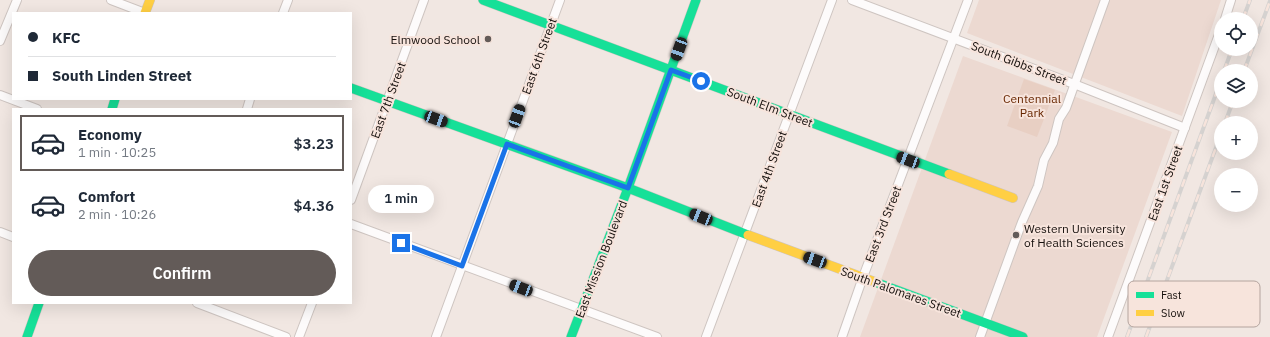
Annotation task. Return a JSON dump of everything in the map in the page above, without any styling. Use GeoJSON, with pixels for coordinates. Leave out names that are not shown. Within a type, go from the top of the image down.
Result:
{"type":"FeatureCollection","features":[{"type":"Feature","properties":{"kind":"street"},"geometry":{"type":"LineString","coordinates":[[0,40],[17,0]]}},
{"type":"Feature","properties":{"kind":"street"},"geometry":{"type":"LineString","coordinates":[[111,0],[142,12]]}},
{"type":"Feature","properties":{"kind":"street"},"geometry":{"type":"LineString","coordinates":[[145,12],[150,0]]}},
{"type":"Feature","properties":{"kind":"street"},"geometry":{"type":"LineString","coordinates":[[283,12],[288,0]]}},
{"type":"Feature","properties":{"kind":"street","name":"East 7th Street"},"geometry":{"type":"LineString","coordinates":[[352,197],[424,0]]}},
{"type":"Feature","properties":{"kind":"street","name":"South Elm Street"},"geometry":{"type":"LineString","coordinates":[[483,0],[1013,198]]}},
{"type":"Feature","properties":{"kind":"street","name":"East 6th Street"},"geometry":{"type":"LineString","coordinates":[[436,337],[560,0]]}},
{"type":"Feature","properties":{"kind":"street","name":"East Mission Boulevard"},"geometry":{"type":"LineString","coordinates":[[571,337],[628,188],[696,0]]}},
{"type":"Feature","properties":{"kind":"street","name":"East 4th Street"},"geometry":{"type":"LineString","coordinates":[[706,337],[832,0]]}},
{"type":"Feature","properties":{"kind":"street","name":"South Gibbs Street"},"geometry":{"type":"LineString","coordinates":[[852,0],[1074,84],[1185,128]]}},
{"type":"Feature","properties":{"kind":"street","name":"East 3rd Street"},"geometry":{"type":"LineString","coordinates":[[842,337],[968,0]]}},
{"type":"Feature","properties":{"kind":"street"},"geometry":{"type":"LineString","coordinates":[[980,337],[1022,222],[1038,186],[1044,160],[1053,143],[1059,119],[1066,108],[1105,0]]}},
{"type":"Feature","properties":{"kind":"street"},"geometry":{"type":"LineString","coordinates":[[1227,12],[1231,0]]}},
{"type":"Feature","properties":{"kind":"street","name":"East 1st Street"},"geometry":{"type":"LineString","coordinates":[[1129,281],[1214,48]]}},
{"type":"Feature","properties":{"kind":"street","name":"South Palomares Street"},"geometry":{"type":"LineString","coordinates":[[352,88],[628,188],[745,234],[1023,337]]}},
{"type":"Feature","properties":{"kind":"street"},"geometry":{"type":"LineString","coordinates":[[0,96],[34,108]]}},
{"type":"Feature","properties":{"kind":"street"},"geometry":{"type":"LineString","coordinates":[[352,224],[657,337]]}},
{"type":"Feature","properties":{"kind":"street"},"geometry":{"type":"LineString","coordinates":[[0,232],[12,237]]}},
{"type":"Feature","properties":{"kind":"street","name":"East 1st Street"},"geometry":{"type":"LineString","coordinates":[[1108,337],[1128,283]]}},
{"type":"Feature","properties":{"kind":"street"},"geometry":{"type":"LineString","coordinates":[[27,337],[39,304]]}},
{"type":"Feature","properties":{"kind":"street"},"geometry":{"type":"LineString","coordinates":[[200,304],[286,337]]}},
{"type":"Feature","properties":{"kind":"street"},"geometry":{"type":"LineString","coordinates":[[299,337],[312,304]]}},
{"type":"Feature","properties":{"kind":"shaded area"},"geometry":{"type":"Polygon","coordinates":[[[979,0],[1221,0],[1217,12],[1214,12],[1214,21],[1182,116],[967,33],[979,0]]]}},
{"type":"Feature","properties":{"kind":"shaded area","name":"Western University of Health Sciences"},"geometry":{"type":"Polygon","coordinates":[[[963,56],[1172,132],[1097,337],[860,337],[963,56]]]}},
{"type":"Feature","properties":{"kind":"green space","name":"Centennial Park"},"geometry":{"type":"Polygon","coordinates":[[[1024,79],[1055,90],[1037,137],[1007,126],[1024,79]]]}},
{"type":"Feature","properties":{"kind":"railway"},"geometry":{"type":"LineString","coordinates":[[1246,12],[1250,0]]}},
{"type":"Feature","properties":{"kind":"railway"},"geometry":{"type":"LineString","coordinates":[[1247,64],[1270,1]]}},
{"type":"Feature","properties":{"kind":"railway"},"geometry":{"type":"LineString","coordinates":[[1227,64],[1229,56]]}},
{"type":"Feature","properties":{"kind":"railway"},"geometry":{"type":"LineString","coordinates":[[1147,281],[1214,99]]}},
{"type":"Feature","properties":{"kind":"railway"},"geometry":{"type":"LineString","coordinates":[[1228,116],[1230,108]]}},
{"type":"Feature","properties":{"kind":"railway"},"geometry":{"type":"LineString","coordinates":[[1167,281],[1214,153]]}},
{"type":"Feature","properties":{"kind":"railway"},"geometry":{"type":"LineString","coordinates":[[1127,337],[1131,327]]}},
{"type":"Feature","properties":{"kind":"railway"},"geometry":{"type":"LineString","coordinates":[[1146,337],[1150,327]]}},
{"type":"Feature","properties":{"kind":"traffic: fast"},"geometry":{"type":"LineString","coordinates":[[483,0],[949,174]]}},
{"type":"Feature","properties":{"kind":"traffic: fast"},"geometry":{"type":"LineString","coordinates":[[571,337],[628,188],[696,0]]}},
{"type":"Feature","properties":{"kind":"traffic: fast"},"geometry":{"type":"LineString","coordinates":[[352,88],[628,188],[748,235]]}},
{"type":"Feature","properties":{"kind":"traffic: fast"},"geometry":{"type":"LineString","coordinates":[[112,108],[115,100]]}},
{"type":"Feature","properties":{"kind":"traffic: fast"},"geometry":{"type":"LineString","coordinates":[[875,282],[1023,337]]}},
{"type":"Feature","properties":{"kind":"traffic: fast"},"geometry":{"type":"LineString","coordinates":[[27,337],[39,304]]}},
{"type":"Feature","properties":{"kind":"traffic: slow"},"geometry":{"type":"LineString","coordinates":[[145,12],[150,0]]}},
{"type":"Feature","properties":{"kind":"traffic: slow"},"geometry":{"type":"LineString","coordinates":[[949,174],[1013,198]]}},
{"type":"Feature","properties":{"kind":"traffic: slow"},"geometry":{"type":"LineString","coordinates":[[748,235],[875,282]]}},
{"type":"Feature","properties":{"kind":"place","name":"Elmwood School"},"geometry":{"type":"Point","coordinates":[488,39]}},
{"type":"Feature","properties":{"kind":"place","name":"Western University of Health Sciences"},"geometry":{"type":"Point","coordinates":[1016,235]}},
{"type":"Feature","properties":{"kind":"route"},"geometry":{"type":"LineString","coordinates":[[401,243],[462,266],[507,144],[628,188],[671,70],[701,81]]}}]}
